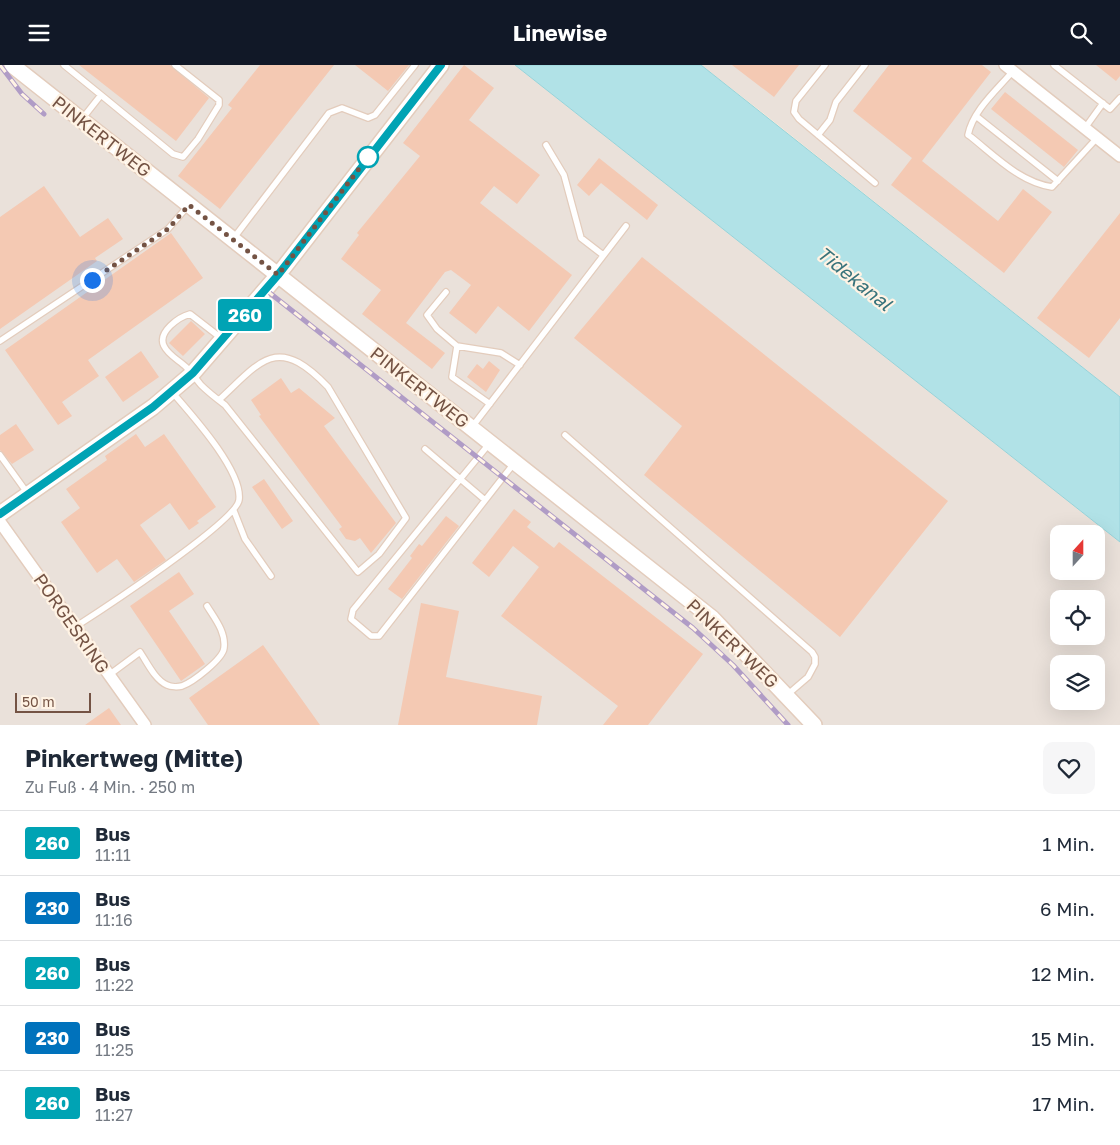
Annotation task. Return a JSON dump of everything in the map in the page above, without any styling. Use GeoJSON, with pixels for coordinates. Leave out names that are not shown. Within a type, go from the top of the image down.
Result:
{"type":"FeatureCollection","features":[{"type":"Feature","properties":{"kind":"street","name":"PINKERTWEG"},"geometry":{"type":"LineString","coordinates":[[12,65],[472,427],[712,619],[814,725]]}},
{"type":"Feature","properties":{"kind":"street"},"geometry":{"type":"LineString","coordinates":[[0,514],[172,392],[193,373],[278,275],[441,65]]}},
{"type":"Feature","properties":{"kind":"street"},"geometry":{"type":"LineString","coordinates":[[1009,68],[1120,156]]}},
{"type":"Feature","properties":{"kind":"street","name":"PORGESRING"},"geometry":{"type":"LineString","coordinates":[[0,522],[145,725]]}},
{"type":"Feature","properties":{"kind":"lane"},"geometry":{"type":"LineString","coordinates":[[64,65],[173,155],[183,157],[202,133],[219,105],[219,100],[175,65]]}},
{"type":"Feature","properties":{"kind":"lane"},"geometry":{"type":"LineString","coordinates":[[234,239],[329,113],[342,108],[368,118],[375,115],[415,65]]}},
{"type":"Feature","properties":{"kind":"lane"},"geometry":{"type":"LineString","coordinates":[[825,65],[794,107],[794,112],[799,119],[875,183]]}},
{"type":"Feature","properties":{"kind":"lane"},"geometry":{"type":"LineString","coordinates":[[818,135],[830,120],[836,102],[865,65]]}},
{"type":"Feature","properties":{"kind":"lane"},"geometry":{"type":"LineString","coordinates":[[1054,65],[1110,109],[1120,98]]}},
{"type":"Feature","properties":{"kind":"lane"},"geometry":{"type":"LineString","coordinates":[[1009,68],[976,116],[970,126],[968,135],[1031,182],[1052,187],[1097,138]]}},
{"type":"Feature","properties":{"kind":"lane"},"geometry":{"type":"LineString","coordinates":[[82,119],[101,95]]}},
{"type":"Feature","properties":{"kind":"lane"},"geometry":{"type":"LineString","coordinates":[[1085,128],[1103,103]]}},
{"type":"Feature","properties":{"kind":"lane"},"geometry":{"type":"LineString","coordinates":[[976,116],[1058,181]]}},
{"type":"Feature","properties":{"kind":"lane"},"geometry":{"type":"LineString","coordinates":[[546,145],[564,175],[581,238],[603,255]]}},
{"type":"Feature","properties":{"kind":"lane"},"geometry":{"type":"LineString","coordinates":[[0,341],[168,229],[189,205]]}},
{"type":"Feature","properties":{"kind":"lane"},"geometry":{"type":"LineString","coordinates":[[472,427],[626,226]]}},
{"type":"Feature","properties":{"kind":"lane"},"geometry":{"type":"LineString","coordinates":[[446,291],[427,315],[437,329],[456,346],[501,353],[520,365]]}},
{"type":"Feature","properties":{"kind":"lane"},"geometry":{"type":"LineString","coordinates":[[219,400],[258,364],[273,356],[288,358],[315,374],[328,387],[406,518],[379,554],[358,572],[219,400],[200,384],[193,373],[163,346],[164,334],[177,321],[190,314],[223,340]]}},
{"type":"Feature","properties":{"kind":"lane"},"geometry":{"type":"LineString","coordinates":[[456,346],[452,377],[490,404]]}},
{"type":"Feature","properties":{"kind":"lane"},"geometry":{"type":"LineString","coordinates":[[75,627],[155,574],[234,511],[239,501],[237,483],[213,442],[172,392]]}},
{"type":"Feature","properties":{"kind":"lane"},"geometry":{"type":"LineString","coordinates":[[565,435],[812,652],[815,657],[812,671],[787,695]]}},
{"type":"Feature","properties":{"kind":"lane"},"geometry":{"type":"LineString","coordinates":[[491,443],[353,610],[351,619],[371,636],[379,636],[515,462]]}},
{"type":"Feature","properties":{"kind":"lane"},"geometry":{"type":"LineString","coordinates":[[426,449],[459,480],[485,500]]}},
{"type":"Feature","properties":{"kind":"lane"},"geometry":{"type":"LineString","coordinates":[[0,455],[28,494]]}},
{"type":"Feature","properties":{"kind":"lane"},"geometry":{"type":"LineString","coordinates":[[234,511],[245,539],[271,576]]}},
{"type":"Feature","properties":{"kind":"lane"},"geometry":{"type":"LineString","coordinates":[[109,675],[140,652],[160,679],[166,684],[183,686],[220,659],[224,650],[225,641],[221,628],[207,606]]}},
{"type":"Feature","properties":{"kind":"shaded area"},"geometry":{"type":"Polygon","coordinates":[[[0,65],[515,65],[1098,525],[1050,525],[1050,580],[1105,580],[1105,530],[1120,542],[1120,725],[0,725],[0,65]]]}},
{"type":"Feature","properties":{"kind":"shaded area"},"geometry":{"type":"Polygon","coordinates":[[[701,65],[1120,65],[1120,397],[763,113],[701,65]]]}},
{"type":"Feature","properties":{"kind":"water","name":"Tidekanal"},"geometry":{"type":"Polygon","coordinates":[[[515,65],[701,65],[1120,397],[1120,542],[1105,530],[1105,525],[1098,525],[515,65]]]}},
{"type":"Feature","properties":{"kind":"building"},"geometry":{"type":"Polygon","coordinates":[[[79,65],[170,65],[209,98],[176,141],[79,65]]]}},
{"type":"Feature","properties":{"kind":"building"},"geometry":{"type":"Polygon","coordinates":[[[260,65],[334,65],[220,209],[178,176],[232,108],[228,105],[260,65]]]}},
{"type":"Feature","properties":{"kind":"building"},"geometry":{"type":"Polygon","coordinates":[[[355,65],[409,65],[388,91],[355,65]]]}},
{"type":"Feature","properties":{"kind":"building"},"geometry":{"type":"Polygon","coordinates":[[[464,65],[494,88],[469,120],[540,175],[517,204],[494,186],[480,203],[572,275],[529,331],[498,306],[476,334],[449,313],[471,285],[451,270],[445,272],[406,323],[445,353],[432,369],[362,314],[381,290],[341,259],[359,235],[357,233],[420,156],[403,143],[464,65]]]}},
{"type":"Feature","properties":{"kind":"building"},"geometry":{"type":"Polygon","coordinates":[[[732,65],[799,65],[774,97],[732,65]]]}},
{"type":"Feature","properties":{"kind":"building"},"geometry":{"type":"Polygon","coordinates":[[[889,65],[982,65],[991,72],[922,161],[998,221],[1023,189],[1052,212],[1004,273],[891,185],[912,158],[853,111],[889,65]]]}},
{"type":"Feature","properties":{"kind":"building"},"geometry":{"type":"Polygon","coordinates":[[[1096,65],[1120,65],[1120,76],[1116,81],[1096,65]]]}},
{"type":"Feature","properties":{"kind":"building"},"geometry":{"type":"Polygon","coordinates":[[[1005,92],[1078,150],[1064,167],[991,109],[1005,92]]]}},
{"type":"Feature","properties":{"kind":"building"},"geometry":{"type":"Polygon","coordinates":[[[599,158],[658,205],[647,220],[601,183],[589,196],[577,185],[599,158]]]}},
{"type":"Feature","properties":{"kind":"building"},"geometry":{"type":"Polygon","coordinates":[[[44,186],[80,237],[108,218],[123,239],[95,258],[97,261],[0,329],[0,217],[44,186]]]}},
{"type":"Feature","properties":{"kind":"building"},"geometry":{"type":"Polygon","coordinates":[[[1120,213],[1120,318],[1089,358],[1037,318],[1120,213]]]}},
{"type":"Feature","properties":{"kind":"building"},"geometry":{"type":"Polygon","coordinates":[[[171,233],[203,278],[88,360],[99,376],[62,402],[72,416],[58,425],[5,350],[171,233]]]}},
{"type":"Feature","properties":{"kind":"building"},"geometry":{"type":"Polygon","coordinates":[[[642,257],[948,501],[840,637],[644,475],[682,426],[574,338],[642,257]]]}},
{"type":"Feature","properties":{"kind":"building"},"geometry":{"type":"Polygon","coordinates":[[[191,321],[205,334],[183,356],[169,343],[191,321]]]}},
{"type":"Feature","properties":{"kind":"building"},"geometry":{"type":"Polygon","coordinates":[[[141,351],[159,377],[123,402],[105,377],[141,351]]]}},
{"type":"Feature","properties":{"kind":"building"},"geometry":{"type":"Polygon","coordinates":[[[489,361],[500,370],[486,392],[467,377],[477,364],[483,369],[489,361]]]}},
{"type":"Feature","properties":{"kind":"building"},"geometry":{"type":"Polygon","coordinates":[[[281,378],[291,393],[299,388],[335,418],[324,426],[396,523],[371,553],[360,538],[355,541],[346,539],[339,529],[342,527],[259,416],[261,415],[251,400],[281,378]]]}},
{"type":"Feature","properties":{"kind":"building"},"geometry":{"type":"Polygon","coordinates":[[[16,424],[34,450],[12,464],[0,450],[0,435],[16,424]]]}},
{"type":"Feature","properties":{"kind":"building"},"geometry":{"type":"Polygon","coordinates":[[[136,434],[145,447],[164,434],[216,507],[197,521],[199,523],[189,530],[170,503],[140,525],[166,560],[134,582],[117,559],[97,573],[61,522],[80,508],[66,489],[107,460],[105,456],[136,434]]]}},
{"type":"Feature","properties":{"kind":"building"},"geometry":{"type":"Polygon","coordinates":[[[264,479],[293,521],[282,529],[252,487],[264,479]]]}},
{"type":"Feature","properties":{"kind":"building"},"geometry":{"type":"Polygon","coordinates":[[[514,509],[531,522],[527,527],[554,548],[559,542],[703,654],[648,725],[603,725],[618,706],[501,616],[539,567],[513,546],[489,577],[472,563],[514,509]]]}},
{"type":"Feature","properties":{"kind":"building"},"geometry":{"type":"Polygon","coordinates":[[[446,516],[459,526],[402,599],[388,589],[412,558],[410,556],[419,544],[422,546],[446,516]]]}},
{"type":"Feature","properties":{"kind":"building"},"geometry":{"type":"Polygon","coordinates":[[[179,572],[194,594],[169,611],[205,664],[181,681],[130,606],[179,572]]]}},
{"type":"Feature","properties":{"kind":"building"},"geometry":{"type":"Polygon","coordinates":[[[421,603],[459,611],[446,677],[542,696],[537,725],[398,725],[421,603]]]}},
{"type":"Feature","properties":{"kind":"building"},"geometry":{"type":"Polygon","coordinates":[[[263,645],[320,725],[208,725],[189,698],[263,645]]]}},
{"type":"Feature","properties":{"kind":"building"},"geometry":{"type":"Polygon","coordinates":[[[109,708],[121,725],[85,725],[109,708]]]}},
{"type":"Feature","properties":{"kind":"railway"},"geometry":{"type":"LineString","coordinates":[[0,65],[22,94],[44,114]]}},
{"type":"Feature","properties":{"kind":"railway"},"geometry":{"type":"LineString","coordinates":[[266,290],[693,628],[733,665],[788,725]]}},
{"type":"Feature","properties":{"kind":"bus line","name":"260"},"geometry":{"type":"LineString","coordinates":[[0,514],[153,407],[193,373],[278,275],[441,65]]}},
{"type":"Feature","properties":{"kind":"route"},"geometry":{"type":"LineString","coordinates":[[92,280],[168,229],[178,220],[189,205],[278,275],[368,157]]}}]}
